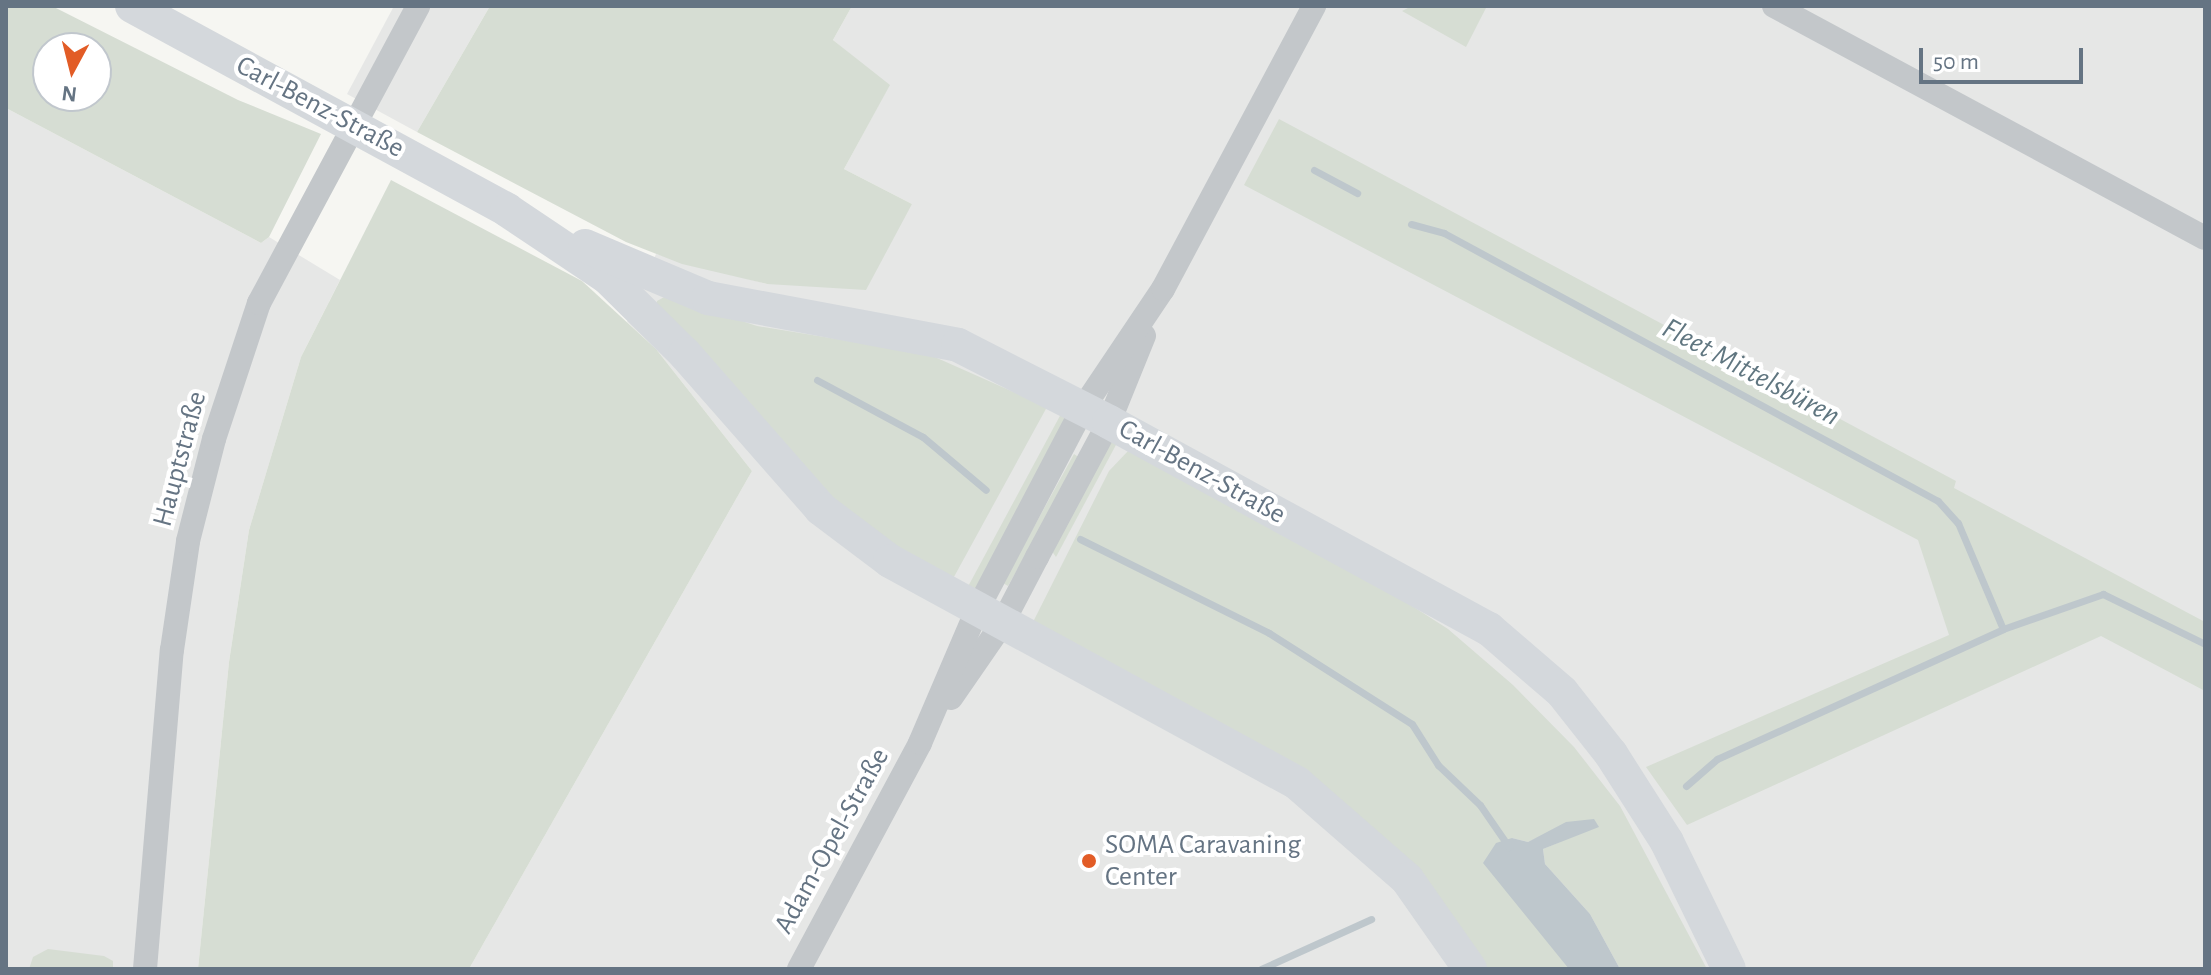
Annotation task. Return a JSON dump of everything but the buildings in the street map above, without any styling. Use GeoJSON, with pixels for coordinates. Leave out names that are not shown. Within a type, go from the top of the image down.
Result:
{"type":"FeatureCollection","features":[{"type":"Feature","properties":{"kind":"street","name":"Carl-Benz-Straße"},"geometry":{"type":"LineString","coordinates":[[132,6],[507,210],[607,277],[685,354],[821,509],[890,561],[1297,783],[1407,879],[1470,969]]}},
{"type":"Feature","properties":{"kind":"street","name":"Hauptstraße"},"geometry":{"type":"LineString","coordinates":[[145,969],[172,650],[188,541],[214,439],[259,303],[418,6]]}},
{"type":"Feature","properties":{"kind":"street","name":"Adam-Opel-Straße"},"geometry":{"type":"LineString","coordinates":[[799,969],[1314,6]]}},
{"type":"Feature","properties":{"kind":"street"},"geometry":{"type":"LineString","coordinates":[[1774,6],[2205,238]]}},
{"type":"Feature","properties":{"kind":"street","name":"Carl-Benz-Straße"},"geometry":{"type":"LineString","coordinates":[[507,210],[708,298],[958,345],[1096,415],[1489,629],[1562,692],[1611,754],[1667,842],[1729,969]]}},
{"type":"Feature","properties":{"kind":"shaded area"},"geometry":{"type":"Polygon","coordinates":[[[6,6],[52,6],[103,32],[32,32],[32,112],[112,112],[112,36],[238,100],[321,134],[269,237],[261,243],[6,108],[6,6]]]}},
{"type":"Feature","properties":{"kind":"shaded area"},"geometry":{"type":"Polygon","coordinates":[[[394,6],[490,6],[417,132],[347,94],[394,6]]]}},
{"type":"Feature","properties":{"kind":"shaded area"},"geometry":{"type":"Polygon","coordinates":[[[490,6],[852,6],[833,40],[890,85],[844,169],[912,204],[866,290],[767,284],[682,264],[626,242],[417,132],[490,6]]]}},
{"type":"Feature","properties":{"kind":"shaded area"},"geometry":{"type":"Polygon","coordinates":[[[852,6],[2205,6],[2205,969],[469,969],[752,471],[656,349],[627,322],[656,254],[767,284],[912,204],[844,169],[889,86],[833,40],[852,6]]]}},
{"type":"Feature","properties":{"kind":"shaded area"},"geometry":{"type":"Polygon","coordinates":[[[1412,6],[1487,6],[1466,47],[1402,11],[1412,6]]]}},
{"type":"Feature","properties":{"kind":"shaded area"},"geometry":{"type":"Polygon","coordinates":[[[6,108],[261,243],[269,237],[340,280],[301,357],[249,530],[229,662],[198,969],[6,969],[6,108]]]}},
{"type":"Feature","properties":{"kind":"shaded area"},"geometry":{"type":"Polygon","coordinates":[[[1279,119],[1956,481],[1954,488],[2205,622],[2205,691],[2101,636],[1687,825],[1646,767],[1949,635],[1918,540],[1244,185],[1279,119]]]}},
{"type":"Feature","properties":{"kind":"shaded area"},"geometry":{"type":"Polygon","coordinates":[[[391,180],[582,281],[656,349],[752,471],[469,969],[198,969],[229,662],[249,530],[301,357],[391,180]]]}},
{"type":"Feature","properties":{"kind":"shaded area"},"geometry":{"type":"Polygon","coordinates":[[[666,296],[757,326],[928,354],[1047,407],[949,586],[877,545],[656,310],[657,301],[666,296]]]}},
{"type":"Feature","properties":{"kind":"shaded area"},"geometry":{"type":"Polygon","coordinates":[[[1062,412],[1066,418],[973,593],[964,594],[1062,412]]]}},
{"type":"Feature","properties":{"kind":"shaded area"},"geometry":{"type":"Polygon","coordinates":[[[1110,442],[1117,443],[1056,557],[1051,550],[1110,442]]]}},
{"type":"Feature","properties":{"kind":"shaded area"},"geometry":{"type":"Polygon","coordinates":[[[1128,451],[1370,579],[1448,629],[1513,685],[1574,747],[1620,806],[1707,969],[1620,969],[1590,914],[1545,864],[1543,849],[1560,842],[1541,836],[1528,842],[1512,838],[1569,969],[1482,969],[1405,863],[1030,628],[1109,471],[1128,451]]]}},
{"type":"Feature","properties":{"kind":"shaded area"},"geometry":{"type":"Polygon","coordinates":[[[1074,454],[1080,458],[1008,586],[1003,583],[1074,454]]]}},
{"type":"Feature","properties":{"kind":"shaded area"},"geometry":{"type":"Polygon","coordinates":[[[1594,819],[1599,827],[1543,849],[1545,864],[1590,914],[1620,969],[1569,969],[1483,863],[1496,843],[1512,838],[1528,842],[1566,822],[1594,819]]]}},
{"type":"Feature","properties":{"kind":"shaded area"},"geometry":{"type":"Polygon","coordinates":[[[48,949],[104,956],[113,961],[113,969],[29,969],[33,957],[48,949]]]}},
{"type":"Feature","properties":{"kind":"waterway","name":"Fleet Mittelsbüren"},"geometry":{"type":"LineString","coordinates":[[1314,170],[1357,193]]}},
{"type":"Feature","properties":{"kind":"waterway","name":"Fleet Mittelsbüren"},"geometry":{"type":"LineString","coordinates":[[1411,224],[1444,233],[1938,501],[1958,523],[2003,629]]}},
{"type":"Feature","properties":{"kind":"waterway","name":"Fleet Mittelsbüren"},"geometry":{"type":"LineString","coordinates":[[817,380],[923,437],[986,490]]}},
{"type":"Feature","properties":{"kind":"waterway","name":"Fleet Mittelsbüren"},"geometry":{"type":"LineString","coordinates":[[1080,539],[1269,633],[1412,724],[1438,765],[1480,805],[1509,847]]}},
{"type":"Feature","properties":{"kind":"waterway","name":"Fleet Mittelsbüren"},"geometry":{"type":"LineString","coordinates":[[1686,786],[1717,759],[2003,629],[2103,594],[2205,644]]}},
{"type":"Feature","properties":{"kind":"waterway","name":"Fleet Mittelsbüren"},"geometry":{"type":"LineString","coordinates":[[1261,969],[1371,919]]}},
{"type":"Feature","properties":{"kind":"place","name":"SOMA Caravaning Center"},"geometry":{"type":"Point","coordinates":[1089,861]}}]}
